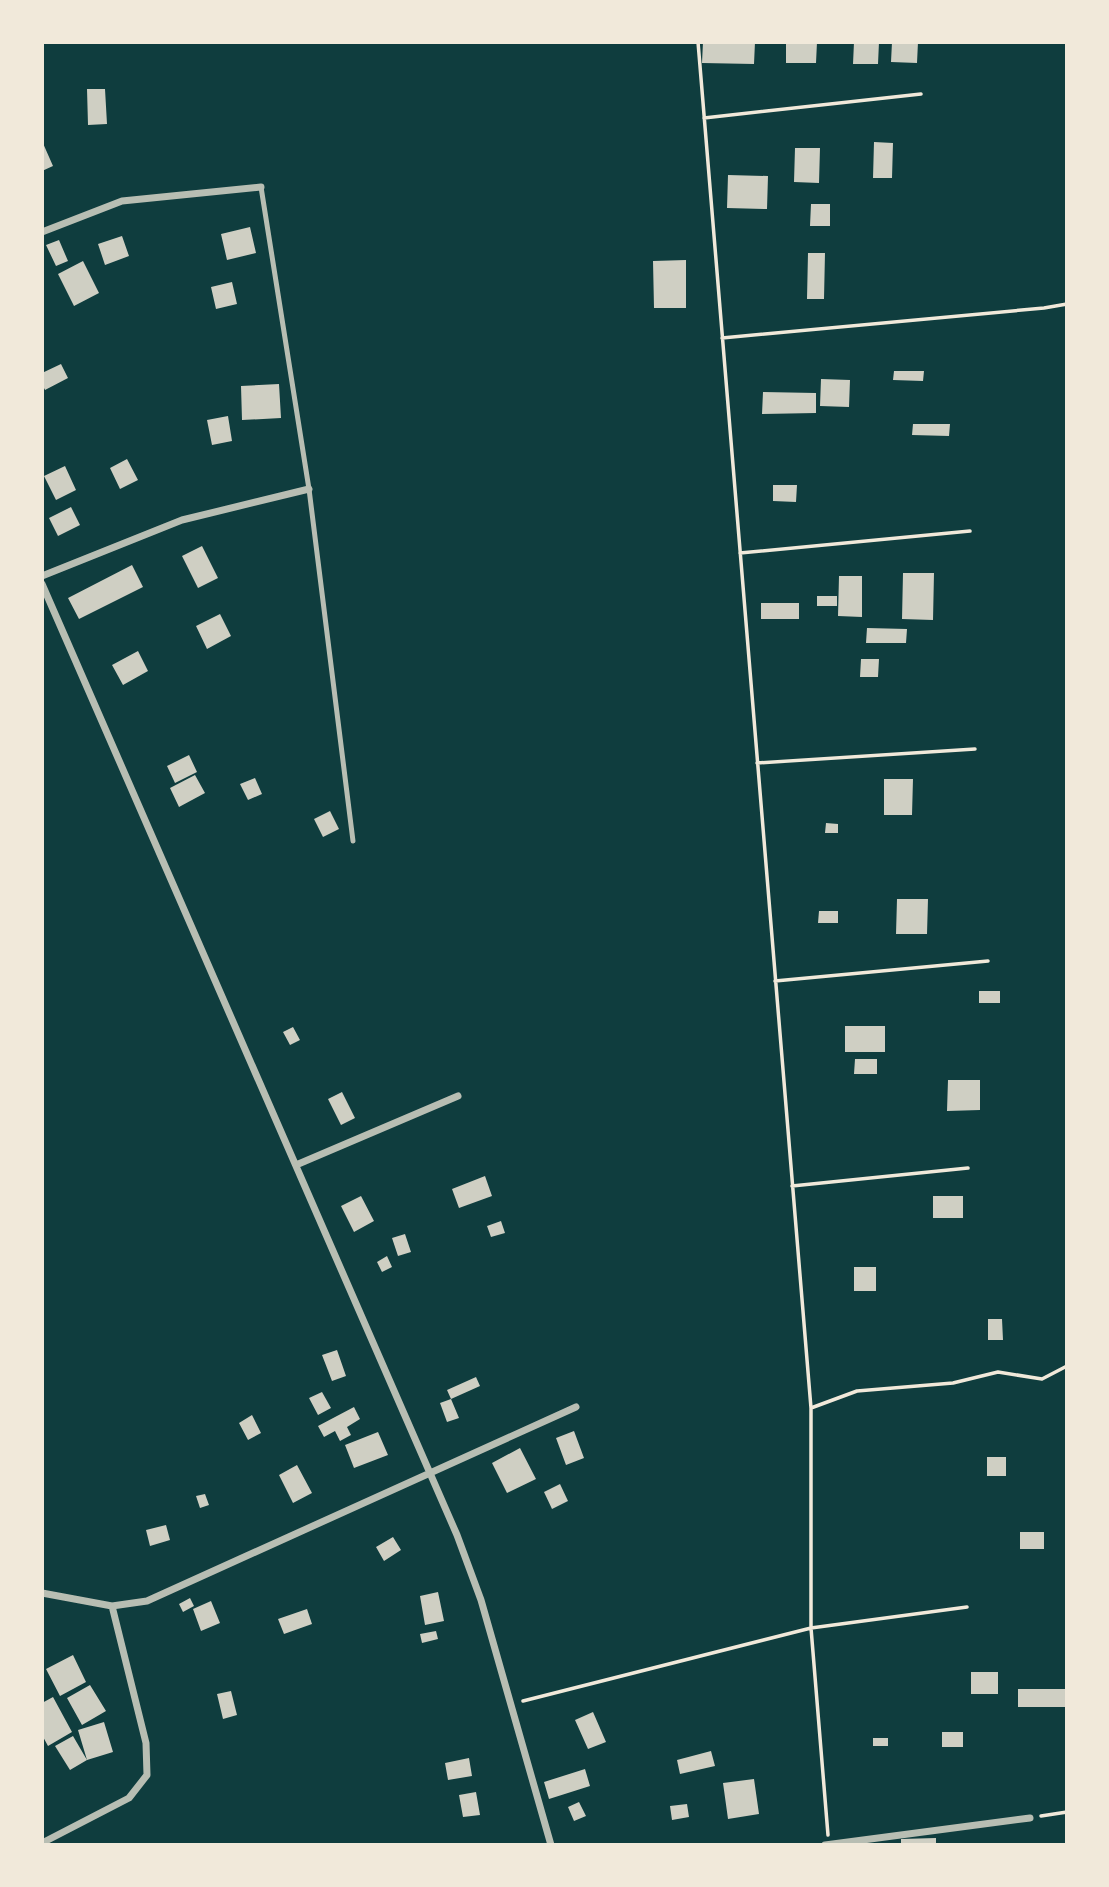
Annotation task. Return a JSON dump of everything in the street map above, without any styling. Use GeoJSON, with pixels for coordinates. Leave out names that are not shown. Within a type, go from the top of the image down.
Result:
{"type":"FeatureCollection","features":[{"type":"Feature","properties":{"kind":"street"},"geometry":{"type":"LineString","coordinates":[[42,232],[122,201],[261,187]]}},
{"type":"Feature","properties":{"kind":"street"},"geometry":{"type":"LineString","coordinates":[[42,576],[181,520],[309,489]]}},
{"type":"Feature","properties":{"kind":"street"},"geometry":{"type":"LineString","coordinates":[[42,584],[457,1535],[481,1600],[551,1845]]}},
{"type":"Feature","properties":{"kind":"street"},"geometry":{"type":"LineString","coordinates":[[296,1165],[458,1096]]}},
{"type":"Feature","properties":{"kind":"street"},"geometry":{"type":"LineString","coordinates":[[42,1593],[112,1606],[147,1601],[576,1407]]}},
{"type":"Feature","properties":{"kind":"street"},"geometry":{"type":"LineString","coordinates":[[42,1843],[129,1798],[147,1775],[146,1743],[112,1606]]}},
{"type":"Feature","properties":{"kind":"street"},"geometry":{"type":"LineString","coordinates":[[828,1845],[1030,1818]]}},
{"type":"Feature","properties":{"kind":"lane"},"geometry":{"type":"LineString","coordinates":[[261,187],[309,489],[353,841]]}},
{"type":"Feature","properties":{"kind":"path"},"geometry":{"type":"LineString","coordinates":[[698,42],[811,1408],[811,1628],[828,1845]]}},
{"type":"Feature","properties":{"kind":"path"},"geometry":{"type":"LineString","coordinates":[[704,118],[921,94]]}},
{"type":"Feature","properties":{"kind":"path"},"geometry":{"type":"LineString","coordinates":[[722,338],[1067,304]]}},
{"type":"Feature","properties":{"kind":"path"},"geometry":{"type":"LineString","coordinates":[[740,553],[970,531]]}},
{"type":"Feature","properties":{"kind":"path"},"geometry":{"type":"LineString","coordinates":[[757,763],[975,749]]}},
{"type":"Feature","properties":{"kind":"path"},"geometry":{"type":"LineString","coordinates":[[775,981],[988,961]]}},
{"type":"Feature","properties":{"kind":"path"},"geometry":{"type":"LineString","coordinates":[[792,1186],[968,1168]]}},
{"type":"Feature","properties":{"kind":"path"},"geometry":{"type":"LineString","coordinates":[[811,1408],[857,1391],[953,1383],[998,1372],[1042,1378],[1067,1366]]}},
{"type":"Feature","properties":{"kind":"path"},"geometry":{"type":"LineString","coordinates":[[511,1704],[811,1628],[967,1607]]}},
{"type":"Feature","properties":{"kind":"path"},"geometry":{"type":"LineString","coordinates":[[1030,1818],[1067,1812]]}},
{"type":"Feature","properties":{"kind":"building"},"geometry":{"type":"Polygon","coordinates":[[[703,42],[755,42],[754,64],[702,63],[703,42]]]}},
{"type":"Feature","properties":{"kind":"building"},"geometry":{"type":"Polygon","coordinates":[[[786,42],[817,42],[816,63],[786,63],[786,42]]]}},
{"type":"Feature","properties":{"kind":"building"},"geometry":{"type":"Polygon","coordinates":[[[854,42],[879,42],[878,64],[853,64],[854,42]]]}},
{"type":"Feature","properties":{"kind":"building"},"geometry":{"type":"Polygon","coordinates":[[[892,42],[918,42],[917,63],[891,62],[892,42]]]}},
{"type":"Feature","properties":{"kind":"building"},"geometry":{"type":"Polygon","coordinates":[[[87,89],[105,89],[107,124],[88,125],[87,89]]]}},
{"type":"Feature","properties":{"kind":"building"},"geometry":{"type":"Polygon","coordinates":[[[42,141],[53,166],[42,171],[42,141]]]}},
{"type":"Feature","properties":{"kind":"building"},"geometry":{"type":"Polygon","coordinates":[[[874,142],[893,143],[892,178],[873,178],[874,142]]]}},
{"type":"Feature","properties":{"kind":"building"},"geometry":{"type":"Polygon","coordinates":[[[795,148],[820,148],[819,183],[794,182],[795,148]]]}},
{"type":"Feature","properties":{"kind":"building"},"geometry":{"type":"Polygon","coordinates":[[[728,175],[768,176],[767,209],[727,208],[728,175]]]}},
{"type":"Feature","properties":{"kind":"building"},"geometry":{"type":"Polygon","coordinates":[[[811,204],[830,204],[830,226],[810,226],[811,204]]]}},
{"type":"Feature","properties":{"kind":"building"},"geometry":{"type":"Polygon","coordinates":[[[250,227],[256,253],[227,260],[221,234],[250,227]]]}},
{"type":"Feature","properties":{"kind":"building"},"geometry":{"type":"Polygon","coordinates":[[[122,236],[129,256],[105,265],[98,244],[122,236]]]}},
{"type":"Feature","properties":{"kind":"building"},"geometry":{"type":"Polygon","coordinates":[[[59,240],[68,261],[56,266],[46,245],[59,240]]]}},
{"type":"Feature","properties":{"kind":"building"},"geometry":{"type":"Polygon","coordinates":[[[808,253],[825,253],[824,299],[807,299],[808,253]]]}},
{"type":"Feature","properties":{"kind":"building"},"geometry":{"type":"Polygon","coordinates":[[[686,260],[686,308],[654,308],[653,261],[686,260]]]}},
{"type":"Feature","properties":{"kind":"building"},"geometry":{"type":"Polygon","coordinates":[[[83,261],[99,293],[74,306],[58,274],[83,261]]]}},
{"type":"Feature","properties":{"kind":"building"},"geometry":{"type":"Polygon","coordinates":[[[232,282],[237,304],[216,309],[211,287],[232,282]]]}},
{"type":"Feature","properties":{"kind":"building"},"geometry":{"type":"Polygon","coordinates":[[[61,364],[68,378],[45,390],[42,373],[61,364]]]}},
{"type":"Feature","properties":{"kind":"building"},"geometry":{"type":"Polygon","coordinates":[[[894,371],[924,371],[923,381],[893,380],[894,371]]]}},
{"type":"Feature","properties":{"kind":"building"},"geometry":{"type":"Polygon","coordinates":[[[821,379],[850,380],[849,407],[820,406],[821,379]]]}},
{"type":"Feature","properties":{"kind":"building"},"geometry":{"type":"Polygon","coordinates":[[[279,384],[281,418],[242,420],[241,386],[279,384]]]}},
{"type":"Feature","properties":{"kind":"building"},"geometry":{"type":"Polygon","coordinates":[[[763,392],[816,393],[816,413],[762,414],[763,392]]]}},
{"type":"Feature","properties":{"kind":"building"},"geometry":{"type":"Polygon","coordinates":[[[228,416],[232,441],[212,445],[207,420],[228,416]]]}},
{"type":"Feature","properties":{"kind":"building"},"geometry":{"type":"Polygon","coordinates":[[[913,424],[950,424],[949,436],[912,435],[913,424]]]}},
{"type":"Feature","properties":{"kind":"building"},"geometry":{"type":"Polygon","coordinates":[[[127,459],[138,480],[120,489],[110,468],[127,459]]]}},
{"type":"Feature","properties":{"kind":"building"},"geometry":{"type":"Polygon","coordinates":[[[65,466],[76,490],[56,500],[44,476],[65,466]]]}},
{"type":"Feature","properties":{"kind":"building"},"geometry":{"type":"Polygon","coordinates":[[[773,485],[797,485],[796,502],[773,501],[773,485]]]}},
{"type":"Feature","properties":{"kind":"building"},"geometry":{"type":"Polygon","coordinates":[[[71,507],[80,525],[58,536],[49,518],[71,507]]]}},
{"type":"Feature","properties":{"kind":"building"},"geometry":{"type":"Polygon","coordinates":[[[202,546],[218,578],[198,588],[182,556],[202,546]]]}},
{"type":"Feature","properties":{"kind":"building"},"geometry":{"type":"Polygon","coordinates":[[[132,565],[143,587],[79,619],[68,598],[132,565]]]}},
{"type":"Feature","properties":{"kind":"building"},"geometry":{"type":"Polygon","coordinates":[[[903,573],[934,573],[933,620],[902,619],[903,573]]]}},
{"type":"Feature","properties":{"kind":"building"},"geometry":{"type":"Polygon","coordinates":[[[839,576],[862,576],[862,617],[838,616],[839,576]]]}},
{"type":"Feature","properties":{"kind":"building"},"geometry":{"type":"Polygon","coordinates":[[[817,596],[837,596],[837,606],[817,606],[817,596]]]}},
{"type":"Feature","properties":{"kind":"building"},"geometry":{"type":"Polygon","coordinates":[[[761,603],[799,603],[799,619],[761,619],[761,603]]]}},
{"type":"Feature","properties":{"kind":"building"},"geometry":{"type":"Polygon","coordinates":[[[220,614],[231,636],[207,649],[196,626],[220,614]]]}},
{"type":"Feature","properties":{"kind":"building"},"geometry":{"type":"Polygon","coordinates":[[[867,628],[907,629],[906,643],[866,643],[867,628]]]}},
{"type":"Feature","properties":{"kind":"building"},"geometry":{"type":"Polygon","coordinates":[[[138,651],[148,671],[123,685],[112,665],[138,651]]]}},
{"type":"Feature","properties":{"kind":"building"},"geometry":{"type":"Polygon","coordinates":[[[861,659],[879,659],[878,677],[860,677],[861,659]]]}},
{"type":"Feature","properties":{"kind":"building"},"geometry":{"type":"Polygon","coordinates":[[[189,755],[197,772],[175,783],[167,766],[189,755]]]}},
{"type":"Feature","properties":{"kind":"building"},"geometry":{"type":"Polygon","coordinates":[[[195,775],[205,793],[179,807],[170,788],[195,775]]]}},
{"type":"Feature","properties":{"kind":"building"},"geometry":{"type":"Polygon","coordinates":[[[255,778],[262,794],[248,800],[240,784],[255,778]]]}},
{"type":"Feature","properties":{"kind":"building"},"geometry":{"type":"Polygon","coordinates":[[[884,779],[913,779],[912,815],[884,815],[884,779]]]}},
{"type":"Feature","properties":{"kind":"building"},"geometry":{"type":"Polygon","coordinates":[[[330,811],[339,829],[323,837],[314,819],[330,811]]]}},
{"type":"Feature","properties":{"kind":"building"},"geometry":{"type":"Polygon","coordinates":[[[826,823],[838,824],[838,833],[825,833],[826,823]]]}},
{"type":"Feature","properties":{"kind":"building"},"geometry":{"type":"Polygon","coordinates":[[[897,899],[928,899],[927,934],[896,934],[897,899]]]}},
{"type":"Feature","properties":{"kind":"building"},"geometry":{"type":"Polygon","coordinates":[[[819,911],[838,911],[838,923],[818,923],[819,911]]]}},
{"type":"Feature","properties":{"kind":"building"},"geometry":{"type":"Polygon","coordinates":[[[979,991],[1000,991],[1000,1003],[979,1003],[979,991]]]}},
{"type":"Feature","properties":{"kind":"building"},"geometry":{"type":"Polygon","coordinates":[[[845,1026],[885,1026],[885,1052],[845,1052],[845,1026]]]}},
{"type":"Feature","properties":{"kind":"building"},"geometry":{"type":"Polygon","coordinates":[[[293,1027],[300,1040],[290,1045],[283,1032],[293,1027]]]}},
{"type":"Feature","properties":{"kind":"building"},"geometry":{"type":"Polygon","coordinates":[[[855,1059],[877,1059],[877,1074],[854,1074],[855,1059]]]}},
{"type":"Feature","properties":{"kind":"building"},"geometry":{"type":"Polygon","coordinates":[[[948,1080],[980,1080],[980,1110],[947,1111],[948,1080]]]}},
{"type":"Feature","properties":{"kind":"building"},"geometry":{"type":"Polygon","coordinates":[[[342,1092],[355,1118],[341,1125],[328,1099],[342,1092]]]}},
{"type":"Feature","properties":{"kind":"building"},"geometry":{"type":"Polygon","coordinates":[[[485,1176],[492,1196],[459,1208],[452,1189],[485,1176]]]}},
{"type":"Feature","properties":{"kind":"building"},"geometry":{"type":"Polygon","coordinates":[[[361,1196],[374,1221],[354,1232],[341,1206],[361,1196]]]}},
{"type":"Feature","properties":{"kind":"building"},"geometry":{"type":"Polygon","coordinates":[[[933,1196],[963,1196],[963,1218],[933,1218],[933,1196]]]}},
{"type":"Feature","properties":{"kind":"building"},"geometry":{"type":"Polygon","coordinates":[[[501,1221],[505,1233],[491,1237],[487,1226],[501,1221]]]}},
{"type":"Feature","properties":{"kind":"building"},"geometry":{"type":"Polygon","coordinates":[[[405,1234],[411,1252],[398,1256],[392,1238],[405,1234]]]}},
{"type":"Feature","properties":{"kind":"building"},"geometry":{"type":"Polygon","coordinates":[[[387,1256],[392,1267],[382,1272],[377,1262],[387,1256]]]}},
{"type":"Feature","properties":{"kind":"building"},"geometry":{"type":"Polygon","coordinates":[[[854,1267],[876,1267],[876,1291],[854,1291],[854,1267]]]}},
{"type":"Feature","properties":{"kind":"building"},"geometry":{"type":"Polygon","coordinates":[[[988,1319],[1002,1319],[1003,1340],[988,1340],[988,1319]]]}},
{"type":"Feature","properties":{"kind":"building"},"geometry":{"type":"Polygon","coordinates":[[[337,1350],[346,1376],[332,1381],[322,1355],[337,1350]]]}},
{"type":"Feature","properties":{"kind":"building"},"geometry":{"type":"Polygon","coordinates":[[[476,1377],[480,1386],[451,1399],[447,1390],[476,1377]]]}},
{"type":"Feature","properties":{"kind":"building"},"geometry":{"type":"Polygon","coordinates":[[[322,1392],[331,1408],[318,1415],[309,1398],[322,1392]]]}},
{"type":"Feature","properties":{"kind":"building"},"geometry":{"type":"Polygon","coordinates":[[[451,1399],[459,1418],[447,1422],[440,1403],[451,1399]]]}},
{"type":"Feature","properties":{"kind":"building"},"geometry":{"type":"Polygon","coordinates":[[[354,1407],[360,1419],[347,1427],[351,1435],[340,1441],[335,1431],[324,1437],[318,1426],[354,1407]]]}},
{"type":"Feature","properties":{"kind":"building"},"geometry":{"type":"Polygon","coordinates":[[[252,1415],[261,1433],[248,1440],[239,1423],[252,1415]]]}},
{"type":"Feature","properties":{"kind":"building"},"geometry":{"type":"Polygon","coordinates":[[[574,1431],[584,1458],[566,1465],[556,1438],[574,1431]]]}},
{"type":"Feature","properties":{"kind":"building"},"geometry":{"type":"Polygon","coordinates":[[[378,1432],[388,1455],[354,1468],[345,1445],[378,1432]]]}},
{"type":"Feature","properties":{"kind":"building"},"geometry":{"type":"Polygon","coordinates":[[[520,1448],[536,1479],[507,1493],[492,1463],[520,1448]]]}},
{"type":"Feature","properties":{"kind":"building"},"geometry":{"type":"Polygon","coordinates":[[[987,1457],[1006,1457],[1006,1476],[987,1476],[987,1457]]]}},
{"type":"Feature","properties":{"kind":"building"},"geometry":{"type":"Polygon","coordinates":[[[297,1465],[312,1493],[293,1503],[279,1475],[297,1465]]]}},
{"type":"Feature","properties":{"kind":"building"},"geometry":{"type":"Polygon","coordinates":[[[560,1484],[568,1501],[552,1509],[544,1492],[560,1484]]]}},
{"type":"Feature","properties":{"kind":"building"},"geometry":{"type":"Polygon","coordinates":[[[205,1494],[209,1505],[200,1508],[196,1496],[205,1494]]]}},
{"type":"Feature","properties":{"kind":"building"},"geometry":{"type":"Polygon","coordinates":[[[166,1525],[170,1540],[150,1546],[146,1530],[166,1525]]]}},
{"type":"Feature","properties":{"kind":"building"},"geometry":{"type":"Polygon","coordinates":[[[1020,1532],[1044,1532],[1044,1549],[1020,1549],[1020,1532]]]}},
{"type":"Feature","properties":{"kind":"building"},"geometry":{"type":"Polygon","coordinates":[[[393,1537],[401,1550],[384,1561],[376,1547],[393,1537]]]}},
{"type":"Feature","properties":{"kind":"building"},"geometry":{"type":"Polygon","coordinates":[[[438,1592],[444,1621],[425,1625],[420,1596],[438,1592]]]}},
{"type":"Feature","properties":{"kind":"building"},"geometry":{"type":"Polygon","coordinates":[[[190,1598],[194,1606],[183,1612],[179,1604],[190,1598]]]}},
{"type":"Feature","properties":{"kind":"building"},"geometry":{"type":"Polygon","coordinates":[[[211,1601],[220,1623],[201,1631],[193,1609],[211,1601]]]}},
{"type":"Feature","properties":{"kind":"building"},"geometry":{"type":"Polygon","coordinates":[[[307,1609],[312,1624],[284,1634],[278,1619],[307,1609]]]}},
{"type":"Feature","properties":{"kind":"building"},"geometry":{"type":"Polygon","coordinates":[[[436,1631],[438,1639],[422,1643],[420,1634],[436,1631]]]}},
{"type":"Feature","properties":{"kind":"building"},"geometry":{"type":"Polygon","coordinates":[[[73,1655],[86,1682],[60,1696],[46,1669],[73,1655]]]}},
{"type":"Feature","properties":{"kind":"building"},"geometry":{"type":"Polygon","coordinates":[[[971,1672],[998,1672],[998,1694],[971,1694],[971,1672]]]}},
{"type":"Feature","properties":{"kind":"building"},"geometry":{"type":"Polygon","coordinates":[[[90,1685],[106,1711],[82,1725],[67,1698],[90,1685]]]}},
{"type":"Feature","properties":{"kind":"building"},"geometry":{"type":"Polygon","coordinates":[[[1018,1689],[1065,1689],[1066,1707],[1018,1707],[1018,1689]]]}},
{"type":"Feature","properties":{"kind":"building"},"geometry":{"type":"Polygon","coordinates":[[[231,1691],[237,1715],[223,1719],[217,1694],[231,1691]]]}},
{"type":"Feature","properties":{"kind":"building"},"geometry":{"type":"Polygon","coordinates":[[[53,1697],[72,1732],[48,1746],[42,1735],[42,1703],[53,1697]]]}},
{"type":"Feature","properties":{"kind":"building"},"geometry":{"type":"Polygon","coordinates":[[[593,1712],[606,1742],[588,1749],[575,1720],[593,1712]]]}},
{"type":"Feature","properties":{"kind":"building"},"geometry":{"type":"Polygon","coordinates":[[[104,1722],[113,1752],[87,1760],[78,1730],[104,1722]]]}},
{"type":"Feature","properties":{"kind":"building"},"geometry":{"type":"Polygon","coordinates":[[[942,1732],[963,1732],[963,1747],[942,1747],[942,1732]]]}},
{"type":"Feature","properties":{"kind":"building"},"geometry":{"type":"Polygon","coordinates":[[[73,1736],[87,1760],[70,1770],[55,1746],[73,1736]]]}},
{"type":"Feature","properties":{"kind":"building"},"geometry":{"type":"Polygon","coordinates":[[[873,1738],[888,1738],[888,1746],[873,1746],[873,1738]]]}},
{"type":"Feature","properties":{"kind":"building"},"geometry":{"type":"Polygon","coordinates":[[[711,1751],[715,1766],[680,1774],[677,1760],[711,1751]]]}},
{"type":"Feature","properties":{"kind":"building"},"geometry":{"type":"Polygon","coordinates":[[[469,1758],[472,1776],[448,1780],[445,1763],[469,1758]]]}},
{"type":"Feature","properties":{"kind":"building"},"geometry":{"type":"Polygon","coordinates":[[[585,1769],[590,1786],[549,1799],[544,1782],[585,1769]]]}},
{"type":"Feature","properties":{"kind":"building"},"geometry":{"type":"Polygon","coordinates":[[[754,1779],[759,1814],[728,1819],[723,1783],[754,1779]]]}},
{"type":"Feature","properties":{"kind":"building"},"geometry":{"type":"Polygon","coordinates":[[[476,1792],[480,1815],[463,1817],[459,1795],[476,1792]]]}},
{"type":"Feature","properties":{"kind":"building"},"geometry":{"type":"Polygon","coordinates":[[[579,1802],[586,1816],[574,1821],[568,1807],[579,1802]]]}},
{"type":"Feature","properties":{"kind":"building"},"geometry":{"type":"Polygon","coordinates":[[[687,1804],[689,1817],[672,1820],[670,1806],[687,1804]]]}},
{"type":"Feature","properties":{"kind":"building"},"geometry":{"type":"Polygon","coordinates":[[[936,1838],[936,1845],[901,1845],[901,1839],[936,1838]]]}}]}
